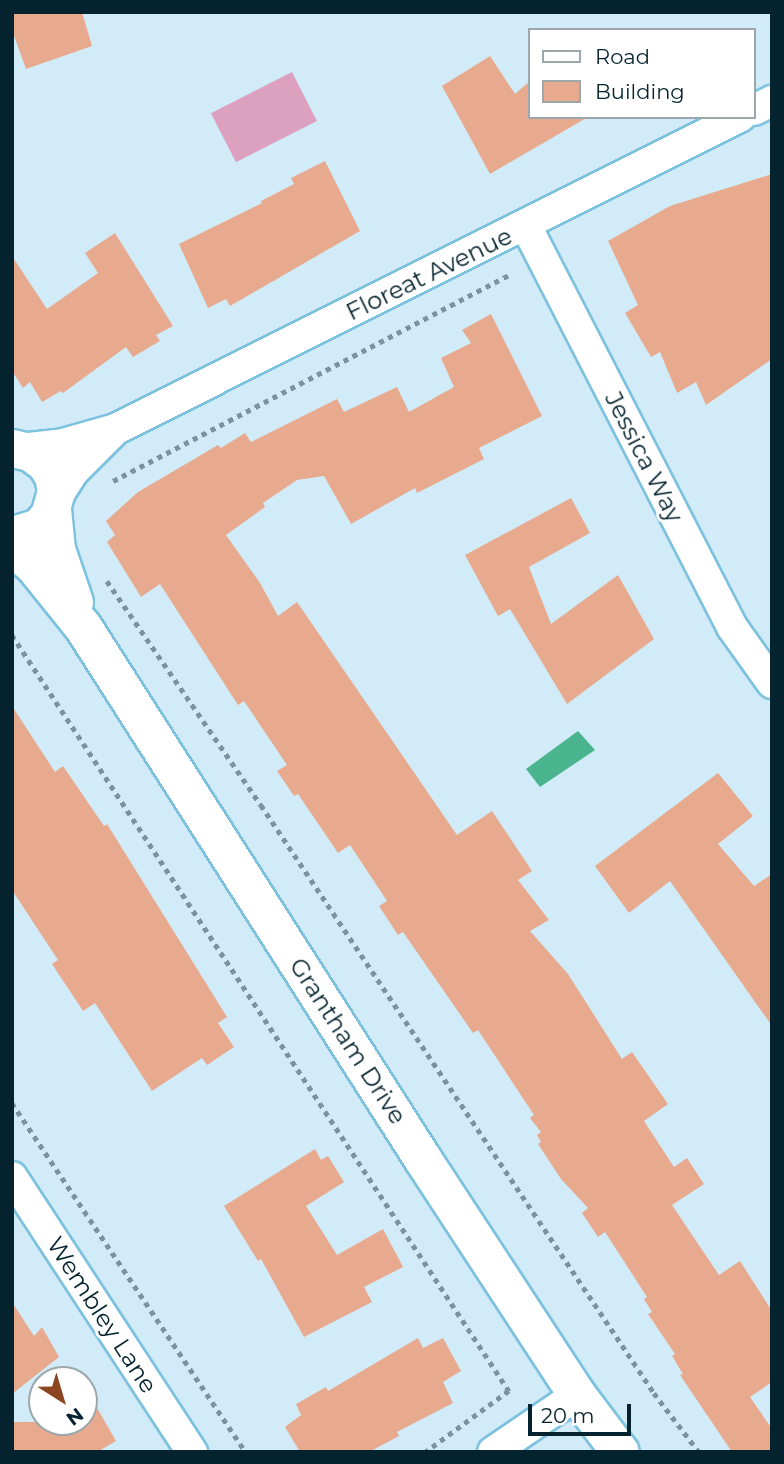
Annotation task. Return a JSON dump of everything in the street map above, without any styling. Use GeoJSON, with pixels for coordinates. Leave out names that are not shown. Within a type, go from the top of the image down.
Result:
{"type":"FeatureCollection","features":[{"type":"Feature","properties":{"kind":"street"},"geometry":{"type":"LineString","coordinates":[[756,109],[772,101]]}},
{"type":"Feature","properties":{"kind":"street","name":"Floreat Avenue"},"geometry":{"type":"LineString","coordinates":[[16,449],[67,443],[116,429],[736,119]]}},
{"type":"Feature","properties":{"kind":"street","name":"Jessica Way"},"geometry":{"type":"LineString","coordinates":[[526,226],[732,627],[772,683]]}},
{"type":"Feature","properties":{"kind":"street","name":"Floreat Avenue"},"geometry":{"type":"LineString","coordinates":[[54,505],[76,469],[116,429]]}},
{"type":"Feature","properties":{"kind":"street","name":"Grantham Drive"},"geometry":{"type":"LineString","coordinates":[[16,449],[45,463],[53,476],[57,549],[83,627]]}},
{"type":"Feature","properties":{"kind":"street"},"geometry":{"type":"LineString","coordinates":[[12,535],[38,527],[54,505]]}},
{"type":"Feature","properties":{"kind":"street","name":"Grantham Drive"},"geometry":{"type":"LineString","coordinates":[[12,547],[33,565],[83,627],[577,1395],[620,1452]]}},
{"type":"Feature","properties":{"kind":"street","name":"Wembley Lane"},"geometry":{"type":"LineString","coordinates":[[12,1177],[192,1452]]}},
{"type":"Feature","properties":{"kind":"street"},"geometry":{"type":"LineString","coordinates":[[493,1452],[577,1395]]}},
{"type":"Feature","properties":{"kind":"path"},"geometry":{"type":"LineString","coordinates":[[103,486],[510,274]]}},
{"type":"Feature","properties":{"kind":"path"},"geometry":{"type":"LineString","coordinates":[[101,573],[261,805],[654,1394],[699,1452]]}},
{"type":"Feature","properties":{"kind":"path"},"geometry":{"type":"LineString","coordinates":[[12,635],[509,1391],[426,1452]]}},
{"type":"Feature","properties":{"kind":"path"},"geometry":{"type":"LineString","coordinates":[[12,1103],[246,1452]]}},
{"type":"Feature","properties":{"kind":"shaded area"},"geometry":{"type":"Polygon","coordinates":[[[292,72],[317,121],[236,162],[211,113],[292,72]]]}},
{"type":"Feature","properties":{"kind":"shaded area"},"geometry":{"type":"Polygon","coordinates":[[[578,731],[595,750],[540,787],[526,769],[578,731]]]}},
{"type":"Feature","properties":{"kind":"building"},"geometry":{"type":"Polygon","coordinates":[[[12,12],[82,12],[92,46],[26,69],[12,30],[12,12]]]}},
{"type":"Feature","properties":{"kind":"building"},"geometry":{"type":"Polygon","coordinates":[[[490,56],[515,94],[528,83],[528,119],[585,119],[490,174],[442,86],[490,56]]]}},
{"type":"Feature","properties":{"kind":"building"},"geometry":{"type":"Polygon","coordinates":[[[325,161],[360,231],[230,306],[226,299],[208,308],[179,244],[262,203],[261,201],[294,184],[291,178],[325,161]]]}},
{"type":"Feature","properties":{"kind":"building"},"geometry":{"type":"Polygon","coordinates":[[[772,174],[772,359],[706,405],[696,382],[677,393],[660,352],[651,357],[625,313],[638,305],[608,241],[670,206],[772,174]]]}},
{"type":"Feature","properties":{"kind":"building"},"geometry":{"type":"Polygon","coordinates":[[[115,233],[173,326],[156,335],[160,341],[133,357],[126,347],[63,393],[61,391],[42,402],[30,382],[23,388],[12,371],[12,256],[47,309],[98,273],[85,253],[115,233]]]}},
{"type":"Feature","properties":{"kind":"building"},"geometry":{"type":"Polygon","coordinates":[[[491,314],[542,416],[479,448],[484,459],[417,493],[415,488],[351,524],[324,476],[297,480],[263,503],[265,507],[226,535],[260,583],[278,616],[297,602],[457,835],[492,811],[532,871],[518,880],[549,920],[530,931],[568,974],[622,1059],[632,1052],[668,1104],[644,1121],[674,1167],[687,1158],[704,1184],[672,1205],[719,1275],[740,1261],[772,1311],[772,1382],[750,1397],[772,1429],[772,1452],[732,1452],[680,1375],[683,1374],[672,1356],[675,1354],[648,1314],[652,1312],[644,1299],[647,1297],[605,1232],[598,1237],[582,1213],[588,1208],[561,1179],[538,1144],[541,1142],[537,1135],[541,1132],[530,1118],[534,1115],[478,1030],[473,1033],[403,932],[398,935],[379,906],[387,901],[350,845],[338,853],[298,794],[294,796],[277,771],[287,765],[244,701],[238,705],[160,584],[141,597],[107,542],[115,535],[106,521],[138,492],[218,445],[221,448],[245,433],[251,442],[337,399],[344,412],[397,387],[409,412],[454,387],[441,358],[471,343],[462,330],[491,314]]]}},
{"type":"Feature","properties":{"kind":"building"},"geometry":{"type":"Polygon","coordinates":[[[571,498],[590,533],[529,567],[551,624],[618,575],[654,639],[567,704],[510,609],[498,616],[465,555],[571,498]]]}},
{"type":"Feature","properties":{"kind":"building"},"geometry":{"type":"Polygon","coordinates":[[[12,706],[55,772],[63,766],[104,826],[107,824],[227,1017],[218,1023],[234,1047],[207,1065],[202,1058],[152,1091],[95,1003],[83,1011],[52,964],[58,960],[12,890],[12,706]]]}},
{"type":"Feature","properties":{"kind":"building"},"geometry":{"type":"Polygon","coordinates":[[[718,773],[753,816],[718,844],[754,886],[772,874],[772,1026],[670,881],[629,913],[595,866],[718,773]]]}},
{"type":"Feature","properties":{"kind":"building"},"geometry":{"type":"Polygon","coordinates":[[[315,1149],[321,1160],[328,1156],[344,1182],[306,1206],[337,1255],[383,1229],[403,1267],[364,1287],[372,1302],[304,1337],[261,1259],[258,1261],[224,1206],[315,1149]]]}},
{"type":"Feature","properties":{"kind":"building"},"geometry":{"type":"Polygon","coordinates":[[[12,1302],[34,1336],[42,1327],[59,1357],[48,1366],[28,1366],[28,1381],[12,1394],[12,1302]]]}},
{"type":"Feature","properties":{"kind":"building"},"geometry":{"type":"Polygon","coordinates":[[[418,1338],[423,1348],[443,1338],[461,1371],[443,1382],[453,1403],[397,1432],[399,1436],[369,1452],[300,1452],[285,1427],[301,1415],[296,1404],[326,1387],[328,1391],[418,1338]]]}},
{"type":"Feature","properties":{"kind":"building"},"geometry":{"type":"Polygon","coordinates":[[[98,1410],[116,1441],[97,1452],[12,1452],[12,1422],[28,1422],[28,1436],[98,1436],[98,1410]]]}}]}
